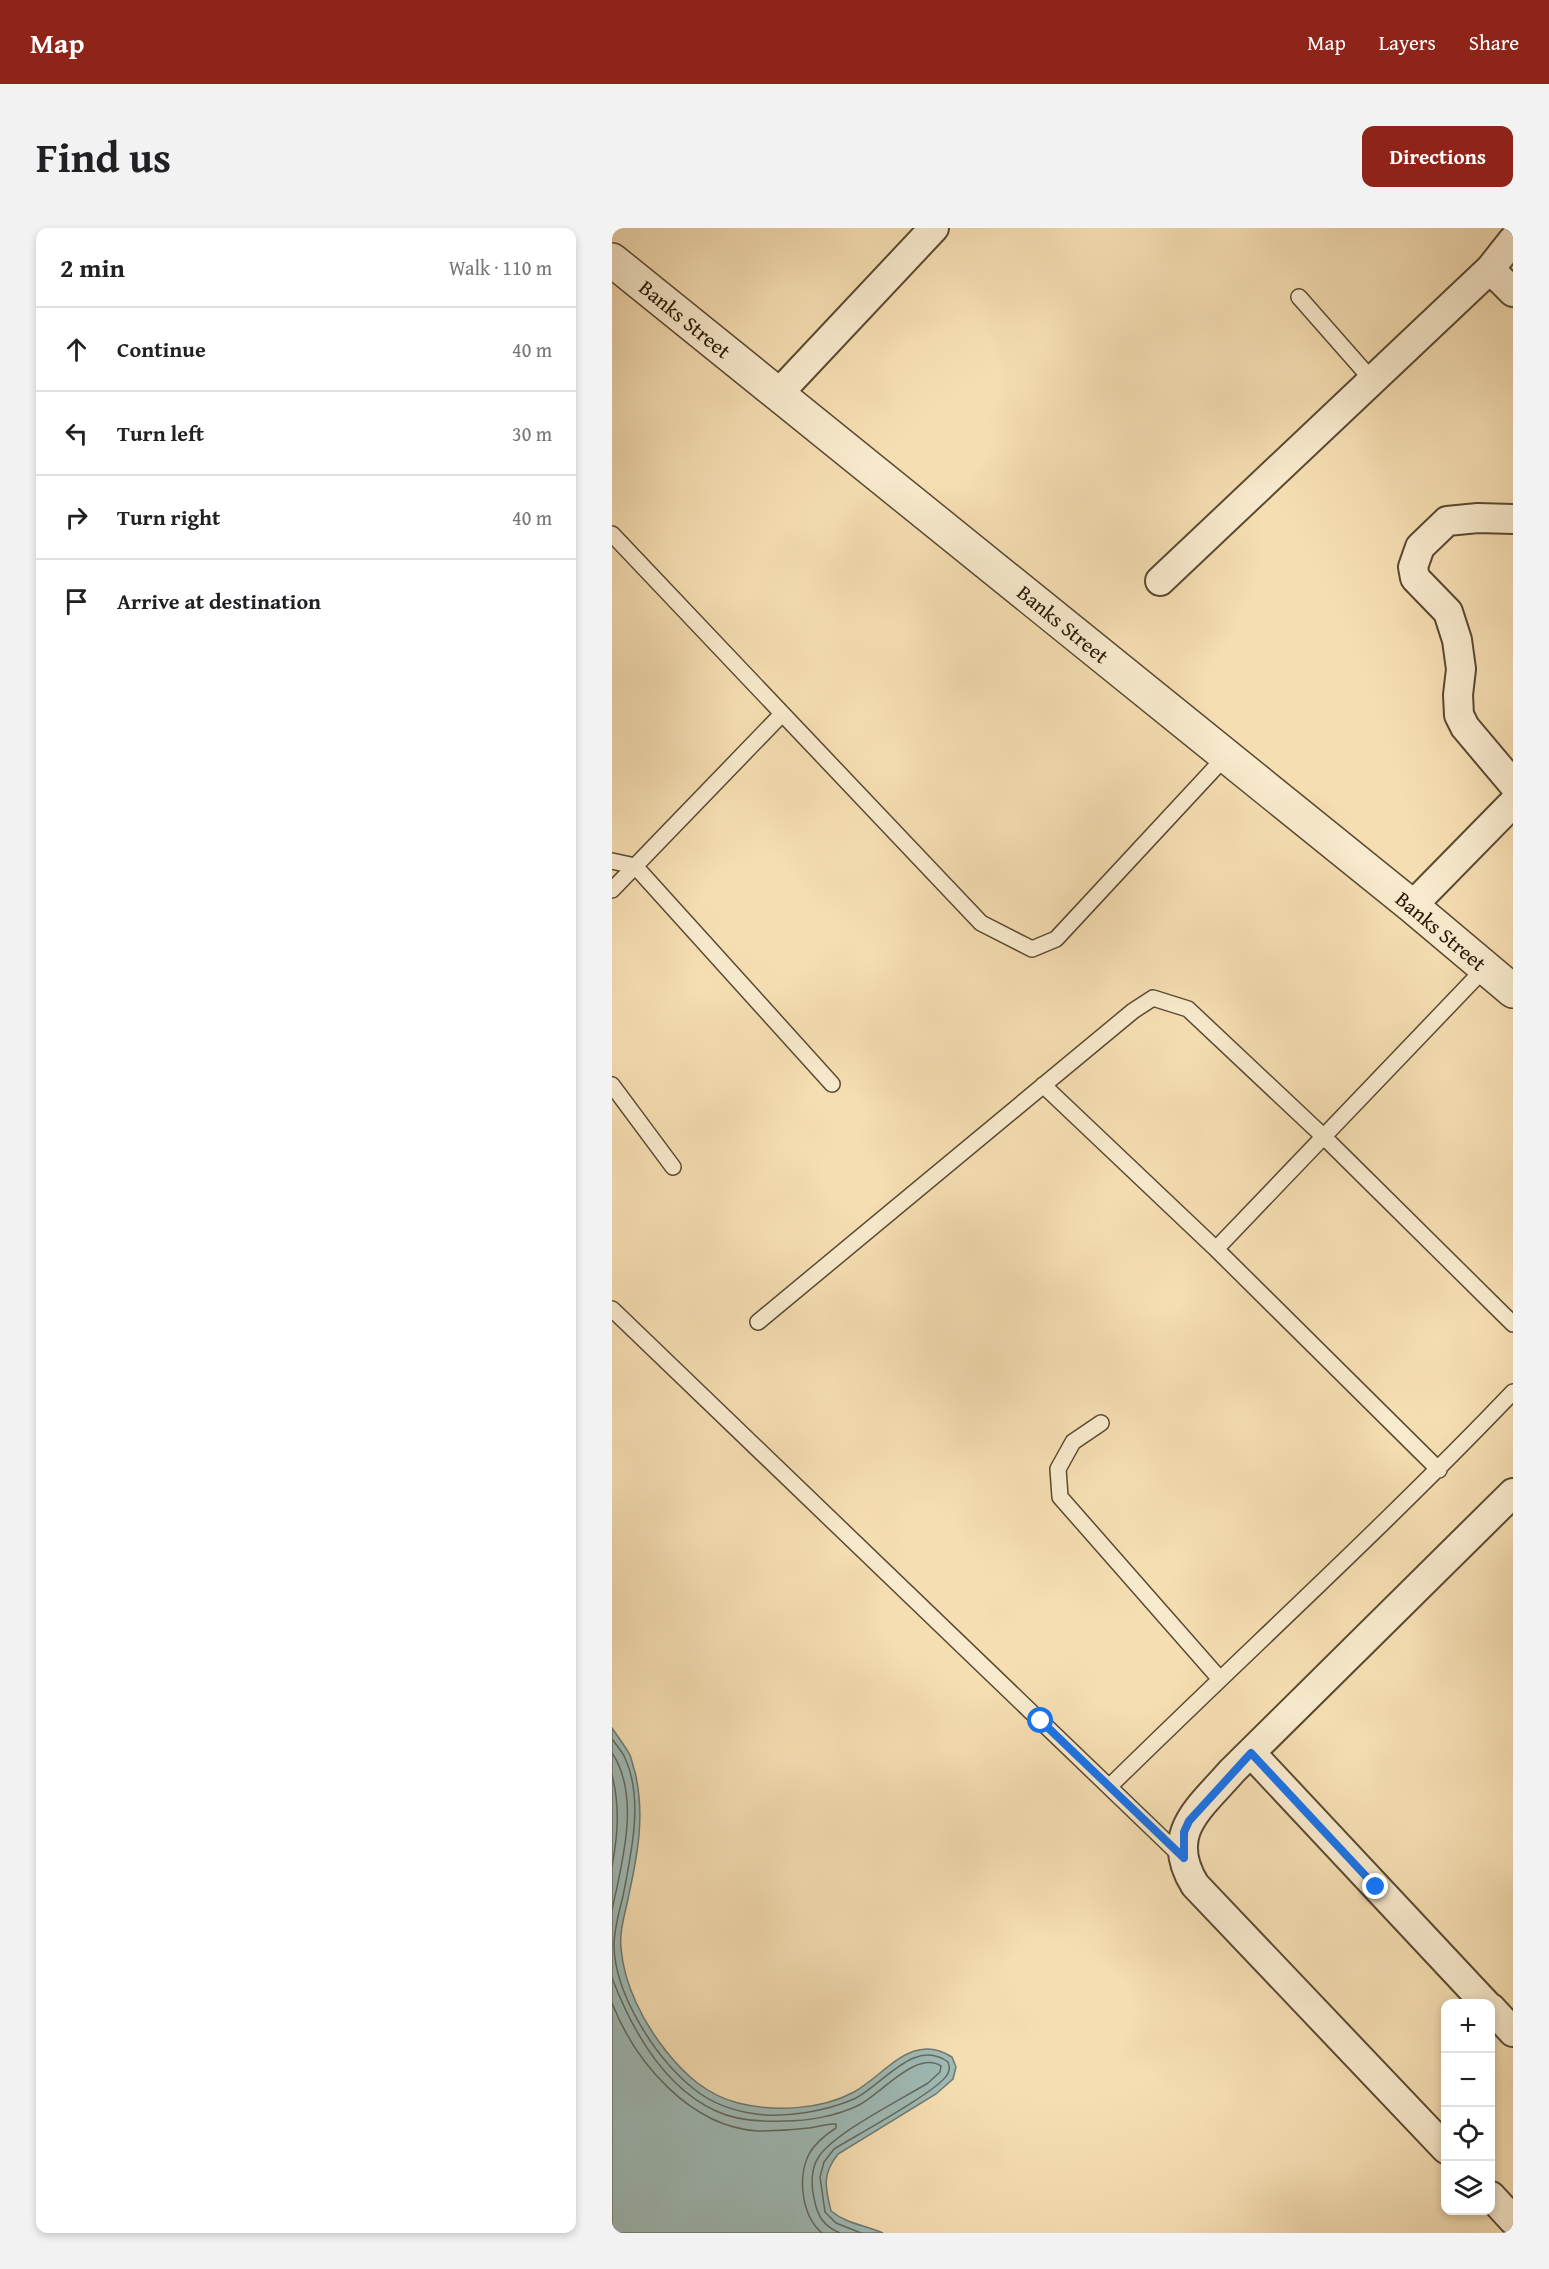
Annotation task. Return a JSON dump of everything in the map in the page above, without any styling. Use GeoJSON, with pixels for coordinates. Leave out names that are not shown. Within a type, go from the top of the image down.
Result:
{"type":"FeatureCollection","features":[{"type":"Feature","properties":{"kind":"street"},"geometry":{"type":"LineString","coordinates":[[778,394],[934,228]]}},
{"type":"Feature","properties":{"kind":"street"},"geometry":{"type":"LineString","coordinates":[[1160,581],[1490,269],[1513,240]]}},
{"type":"Feature","properties":{"kind":"street","name":"Banks Street"},"geometry":{"type":"LineString","coordinates":[[612,260],[1412,906],[1513,991]]}},
{"type":"Feature","properties":{"kind":"street"},"geometry":{"type":"LineString","coordinates":[[1490,269],[1513,292]]}},
{"type":"Feature","properties":{"kind":"street"},"geometry":{"type":"LineString","coordinates":[[1513,519],[1478,518],[1447,521],[1420,547],[1413,567],[1415,578],[1448,612],[1457,640],[1461,669],[1458,695],[1459,715],[1465,727],[1513,784]]}},
{"type":"Feature","properties":{"kind":"street"},"geometry":{"type":"LineString","coordinates":[[1412,906],[1513,802]]}},
{"type":"Feature","properties":{"kind":"street"},"geometry":{"type":"LineString","coordinates":[[1441,2144],[1195,1885],[1189,1876],[1184,1858],[1184,1832],[1189,1821],[1251,1753],[1513,1493]]}},
{"type":"Feature","properties":{"kind":"street"},"geometry":{"type":"LineString","coordinates":[[1251,1753],[1481,1999]]}},
{"type":"Feature","properties":{"kind":"street"},"geometry":{"type":"LineString","coordinates":[[1495,2012],[1513,2032]]}},
{"type":"Feature","properties":{"kind":"street"},"geometry":{"type":"LineString","coordinates":[[1495,2200],[1513,2220]]}},
{"type":"Feature","properties":{"kind":"lane"},"geometry":{"type":"LineString","coordinates":[[1299,297],[1372,380]]}},
{"type":"Feature","properties":{"kind":"lane"},"geometry":{"type":"LineString","coordinates":[[612,534],[981,923],[1032,949],[1056,939],[1226,756]]}},
{"type":"Feature","properties":{"kind":"lane"},"geometry":{"type":"LineString","coordinates":[[612,890],[782,714]]}},
{"type":"Feature","properties":{"kind":"lane"},"geometry":{"type":"LineString","coordinates":[[612,861],[635,866],[832,1084]]}},
{"type":"Feature","properties":{"kind":"lane"},"geometry":{"type":"LineString","coordinates":[[1216,1249],[1485,968]]}},
{"type":"Feature","properties":{"kind":"lane"},"geometry":{"type":"LineString","coordinates":[[758,1322],[1132,1011],[1153,998],[1188,1009],[1323,1136],[1513,1324]]}},
{"type":"Feature","properties":{"kind":"lane"},"geometry":{"type":"LineString","coordinates":[[612,1085],[674,1167]]}},
{"type":"Feature","properties":{"kind":"lane"},"geometry":{"type":"LineString","coordinates":[[1043,1085],[1216,1249],[1438,1470]]}},
{"type":"Feature","properties":{"kind":"lane"},"geometry":{"type":"LineString","coordinates":[[612,1309],[1184,1858]]}},
{"type":"Feature","properties":{"kind":"lane"},"geometry":{"type":"LineString","coordinates":[[1109,1787],[1219,1678],[1438,1470],[1513,1392]]}},
{"type":"Feature","properties":{"kind":"lane"},"geometry":{"type":"LineString","coordinates":[[1101,1423],[1074,1442],[1058,1469],[1060,1497],[1219,1678]]}},
{"type":"Feature","properties":{"kind":"water"},"geometry":{"type":"Polygon","coordinates":[[[612,1728],[630,1755],[640,1803],[637,1848],[621,1934],[623,1962],[630,1989],[642,2015],[666,2051],[681,2068],[716,2095],[738,2103],[767,2108],[797,2108],[827,2103],[854,2092],[900,2058],[912,2052],[924,2049],[938,2050],[952,2057],[956,2067],[953,2079],[936,2094],[838,2154],[829,2168],[826,2188],[831,2211],[850,2222],[883,2233],[612,2233],[612,1728]]]}},
{"type":"Feature","properties":{"kind":"route"},"geometry":{"type":"LineString","coordinates":[[1041,1721],[1184,1858],[1182,1846],[1184,1832],[1189,1821],[1232,1771],[1251,1753],[1376,1887]]}}]}
